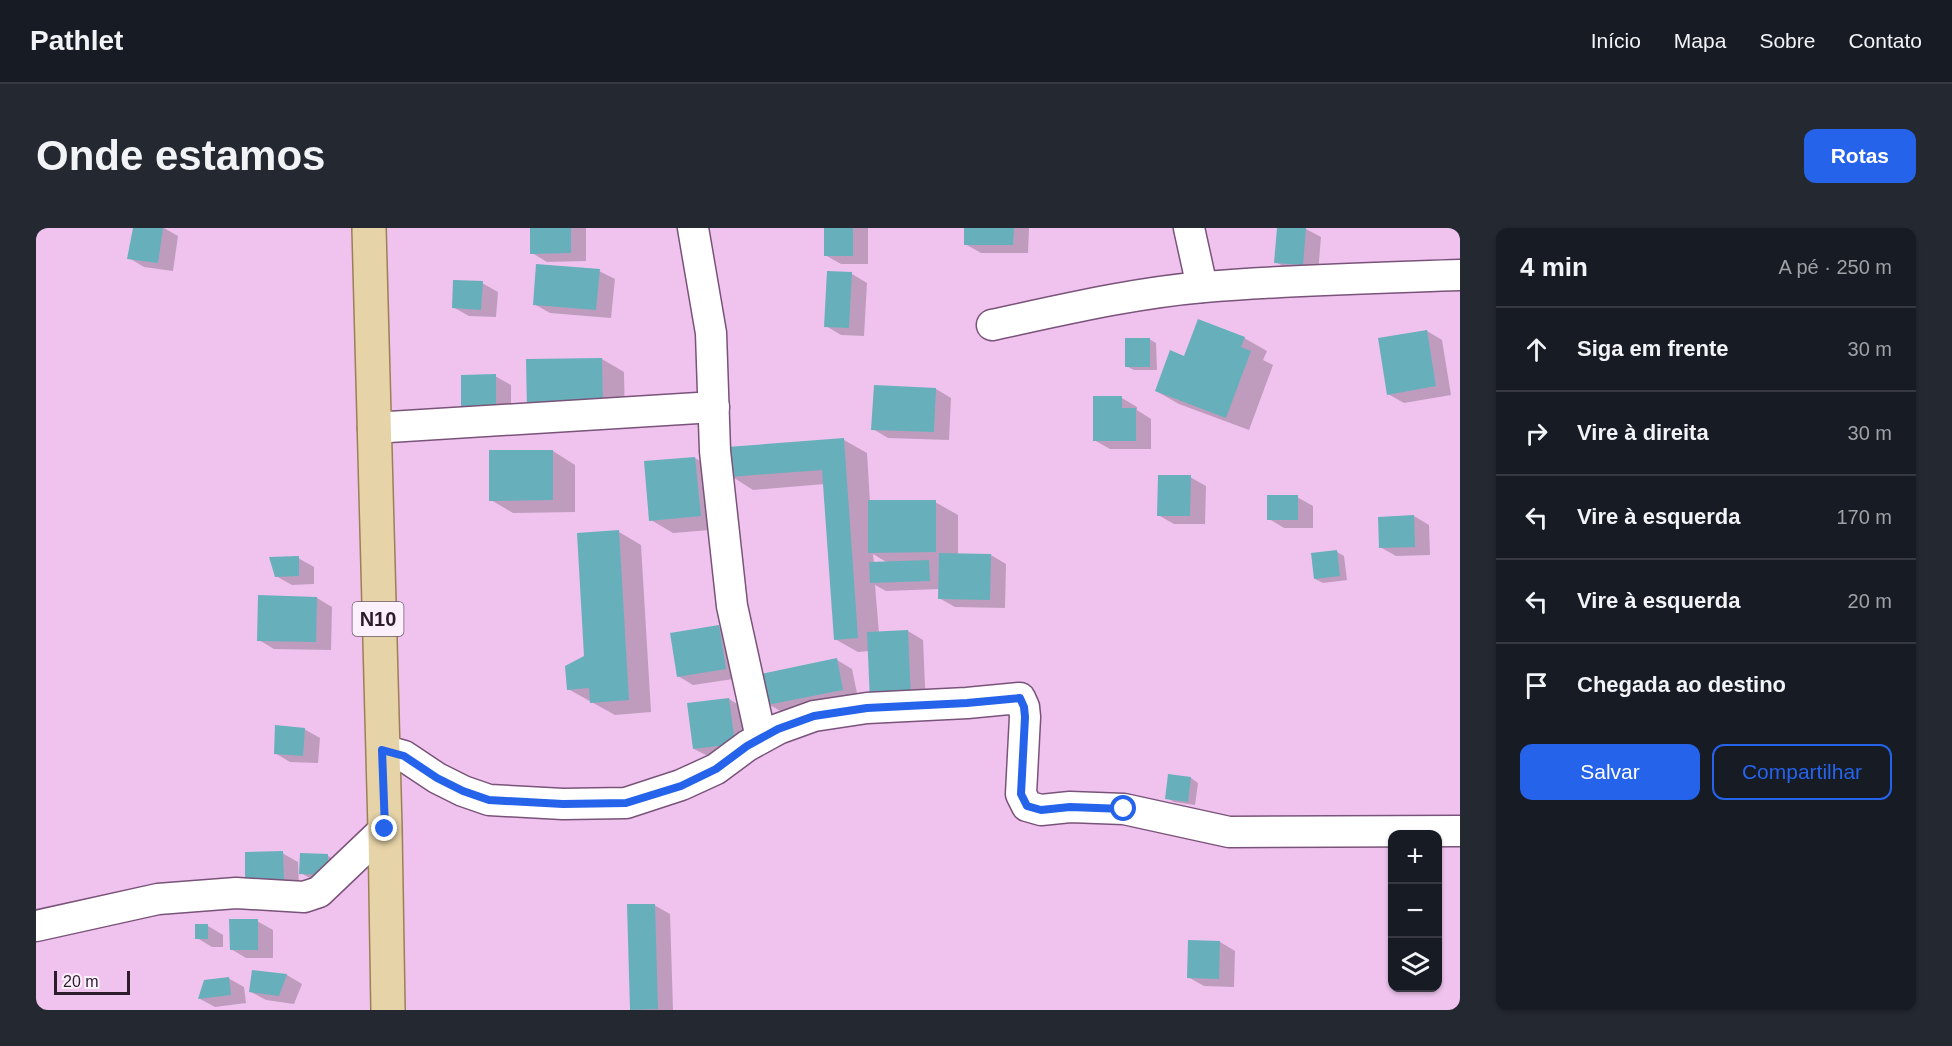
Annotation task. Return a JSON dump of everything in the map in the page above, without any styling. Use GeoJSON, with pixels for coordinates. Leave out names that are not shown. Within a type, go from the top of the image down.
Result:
{"type":"FeatureCollection","features":[{"type":"Feature","properties":{"kind":"main road","name":"N10"},"geometry":{"type":"LineString","coordinates":[[369,228],[388,1010]]}},
{"type":"Feature","properties":{"kind":"street"},"geometry":{"type":"LineString","coordinates":[[693,228],[711,333],[716,451],[732,606],[761,738]]}},
{"type":"Feature","properties":{"kind":"street"},"geometry":{"type":"LineString","coordinates":[[1189,228],[1202,287]]}},
{"type":"Feature","properties":{"kind":"street"},"geometry":{"type":"LineString","coordinates":[[993,325],[1068,308],[1202,287],[1323,279],[1460,275]]}},
{"type":"Feature","properties":{"kind":"street"},"geometry":{"type":"LineString","coordinates":[[374,428],[714,407]]}},
{"type":"Feature","properties":{"kind":"street"},"geometry":{"type":"LineString","coordinates":[[382,750],[404,756],[437,778],[463,791],[489,800],[563,804],[626,803],[681,786],[716,769],[747,746],[778,729],[814,716],[867,708],[1020,698],[1025,717],[1021,794],[1027,806],[1041,810],[1070,807],[1124,809],[1229,832],[1460,831]]}},
{"type":"Feature","properties":{"kind":"street"},"geometry":{"type":"LineString","coordinates":[[36,926],[158,899],[236,893],[304,897],[319,892],[385,829]]}},
{"type":"Feature","properties":{"kind":"building"},"geometry":{"type":"Polygon","coordinates":[[[133,228],[163,228],[158,263],[127,259],[133,228]]]}},
{"type":"Feature","properties":{"kind":"building"},"geometry":{"type":"Polygon","coordinates":[[[530,228],[571,228],[571,253],[530,254],[530,228]]]}},
{"type":"Feature","properties":{"kind":"building"},"geometry":{"type":"Polygon","coordinates":[[[824,228],[853,228],[853,256],[824,256],[824,228]]]}},
{"type":"Feature","properties":{"kind":"building"},"geometry":{"type":"Polygon","coordinates":[[[964,228],[1014,228],[1013,245],[964,245],[964,228]]]}},
{"type":"Feature","properties":{"kind":"building"},"geometry":{"type":"Polygon","coordinates":[[[1277,228],[1306,228],[1303,265],[1274,263],[1277,228]]]}},
{"type":"Feature","properties":{"kind":"building"},"geometry":{"type":"Polygon","coordinates":[[[536,264],[600,269],[596,310],[533,305],[536,264]]]}},
{"type":"Feature","properties":{"kind":"building"},"geometry":{"type":"Polygon","coordinates":[[[827,271],[852,272],[849,328],[824,327],[827,271]]]}},
{"type":"Feature","properties":{"kind":"building"},"geometry":{"type":"Polygon","coordinates":[[[453,280],[483,281],[481,310],[452,308],[453,280]]]}},
{"type":"Feature","properties":{"kind":"building"},"geometry":{"type":"Polygon","coordinates":[[[1198,319],[1245,337],[1241,347],[1251,351],[1226,418],[1155,391],[1170,350],[1184,356],[1198,319]]]}},
{"type":"Feature","properties":{"kind":"building"},"geometry":{"type":"Polygon","coordinates":[[[1427,330],[1436,386],[1387,395],[1378,338],[1427,330]]]}},
{"type":"Feature","properties":{"kind":"building"},"geometry":{"type":"Polygon","coordinates":[[[1125,338],[1150,338],[1150,367],[1125,367],[1125,338]]]}},
{"type":"Feature","properties":{"kind":"building"},"geometry":{"type":"Polygon","coordinates":[[[602,358],[603,412],[527,413],[526,359],[602,358]]]}},
{"type":"Feature","properties":{"kind":"building"},"geometry":{"type":"Polygon","coordinates":[[[496,374],[496,417],[461,418],[461,375],[496,374]]]}},
{"type":"Feature","properties":{"kind":"building"},"geometry":{"type":"Polygon","coordinates":[[[874,385],[936,388],[934,432],[871,430],[874,385]]]}},
{"type":"Feature","properties":{"kind":"building"},"geometry":{"type":"Polygon","coordinates":[[[1093,396],[1122,396],[1122,408],[1136,408],[1136,441],[1093,441],[1093,396]]]}},
{"type":"Feature","properties":{"kind":"building"},"geometry":{"type":"Polygon","coordinates":[[[844,438],[858,638],[834,640],[822,470],[729,477],[727,447],[844,438]]]}},
{"type":"Feature","properties":{"kind":"building"},"geometry":{"type":"Polygon","coordinates":[[[489,450],[553,450],[553,500],[489,501],[489,450]]]}},
{"type":"Feature","properties":{"kind":"building"},"geometry":{"type":"Polygon","coordinates":[[[695,457],[701,516],[649,521],[644,461],[695,457]]]}},
{"type":"Feature","properties":{"kind":"building"},"geometry":{"type":"Polygon","coordinates":[[[1158,475],[1191,475],[1190,516],[1157,516],[1158,475]]]}},
{"type":"Feature","properties":{"kind":"building"},"geometry":{"type":"Polygon","coordinates":[[[1267,495],[1298,495],[1298,520],[1267,520],[1267,495]]]}},
{"type":"Feature","properties":{"kind":"building"},"geometry":{"type":"Polygon","coordinates":[[[868,500],[936,500],[936,552],[868,553],[868,500]]]}},
{"type":"Feature","properties":{"kind":"building"},"geometry":{"type":"Polygon","coordinates":[[[1414,515],[1415,547],[1379,548],[1378,517],[1414,515]]]}},
{"type":"Feature","properties":{"kind":"building"},"geometry":{"type":"Polygon","coordinates":[[[619,530],[629,700],[590,703],[589,688],[567,690],[565,666],[584,656],[577,533],[619,530]]]}},
{"type":"Feature","properties":{"kind":"building"},"geometry":{"type":"Polygon","coordinates":[[[1337,550],[1340,576],[1314,579],[1311,553],[1337,550]]]}},
{"type":"Feature","properties":{"kind":"building"},"geometry":{"type":"Polygon","coordinates":[[[939,553],[991,554],[990,600],[938,599],[939,553]]]}},
{"type":"Feature","properties":{"kind":"building"},"geometry":{"type":"Polygon","coordinates":[[[299,556],[299,576],[275,577],[269,557],[299,556]]]}},
{"type":"Feature","properties":{"kind":"building"},"geometry":{"type":"Polygon","coordinates":[[[929,560],[930,581],[870,583],[869,562],[929,560]]]}},
{"type":"Feature","properties":{"kind":"building"},"geometry":{"type":"Polygon","coordinates":[[[258,595],[317,597],[316,642],[257,641],[258,595]]]}},
{"type":"Feature","properties":{"kind":"building"},"geometry":{"type":"Polygon","coordinates":[[[719,625],[726,669],[677,677],[670,633],[719,625]]]}},
{"type":"Feature","properties":{"kind":"building"},"geometry":{"type":"Polygon","coordinates":[[[908,630],[911,700],[870,702],[867,632],[908,630]]]}},
{"type":"Feature","properties":{"kind":"building"},"geometry":{"type":"Polygon","coordinates":[[[837,658],[843,690],[767,705],[761,674],[837,658]]]}},
{"type":"Feature","properties":{"kind":"building"},"geometry":{"type":"Polygon","coordinates":[[[729,698],[735,744],[693,749],[687,703],[729,698]]]}},
{"type":"Feature","properties":{"kind":"building"},"geometry":{"type":"Polygon","coordinates":[[[275,725],[305,728],[303,756],[274,754],[275,725]]]}},
{"type":"Feature","properties":{"kind":"building"},"geometry":{"type":"Polygon","coordinates":[[[1168,774],[1191,777],[1188,802],[1165,799],[1168,774]]]}},
{"type":"Feature","properties":{"kind":"building"},"geometry":{"type":"Polygon","coordinates":[[[283,851],[284,880],[245,881],[245,852],[283,851]]]}},
{"type":"Feature","properties":{"kind":"building"},"geometry":{"type":"Polygon","coordinates":[[[300,853],[328,854],[328,875],[299,874],[300,853]]]}},
{"type":"Feature","properties":{"kind":"building"},"geometry":{"type":"Polygon","coordinates":[[[627,904],[655,904],[658,1009],[630,1010],[627,904]]]}},
{"type":"Feature","properties":{"kind":"building"},"geometry":{"type":"Polygon","coordinates":[[[229,919],[258,919],[258,950],[230,950],[229,919]]]}},
{"type":"Feature","properties":{"kind":"building"},"geometry":{"type":"Polygon","coordinates":[[[195,924],[208,924],[208,939],[195,939],[195,924]]]}},
{"type":"Feature","properties":{"kind":"building"},"geometry":{"type":"Polygon","coordinates":[[[1188,940],[1220,941],[1219,979],[1187,978],[1188,940]]]}},
{"type":"Feature","properties":{"kind":"building"},"geometry":{"type":"Polygon","coordinates":[[[252,970],[287,974],[279,996],[249,992],[252,970]]]}},
{"type":"Feature","properties":{"kind":"building"},"geometry":{"type":"Polygon","coordinates":[[[229,977],[231,995],[198,999],[204,980],[229,977]]]}},
{"type":"Feature","properties":{"kind":"route"},"geometry":{"type":"LineString","coordinates":[[385,829],[382,750],[404,756],[437,778],[463,791],[489,800],[563,804],[626,803],[681,786],[716,769],[747,746],[778,729],[814,716],[867,708],[1020,698],[1025,717],[1021,794],[1027,806],[1041,810],[1070,807],[1124,809]]}}]}
